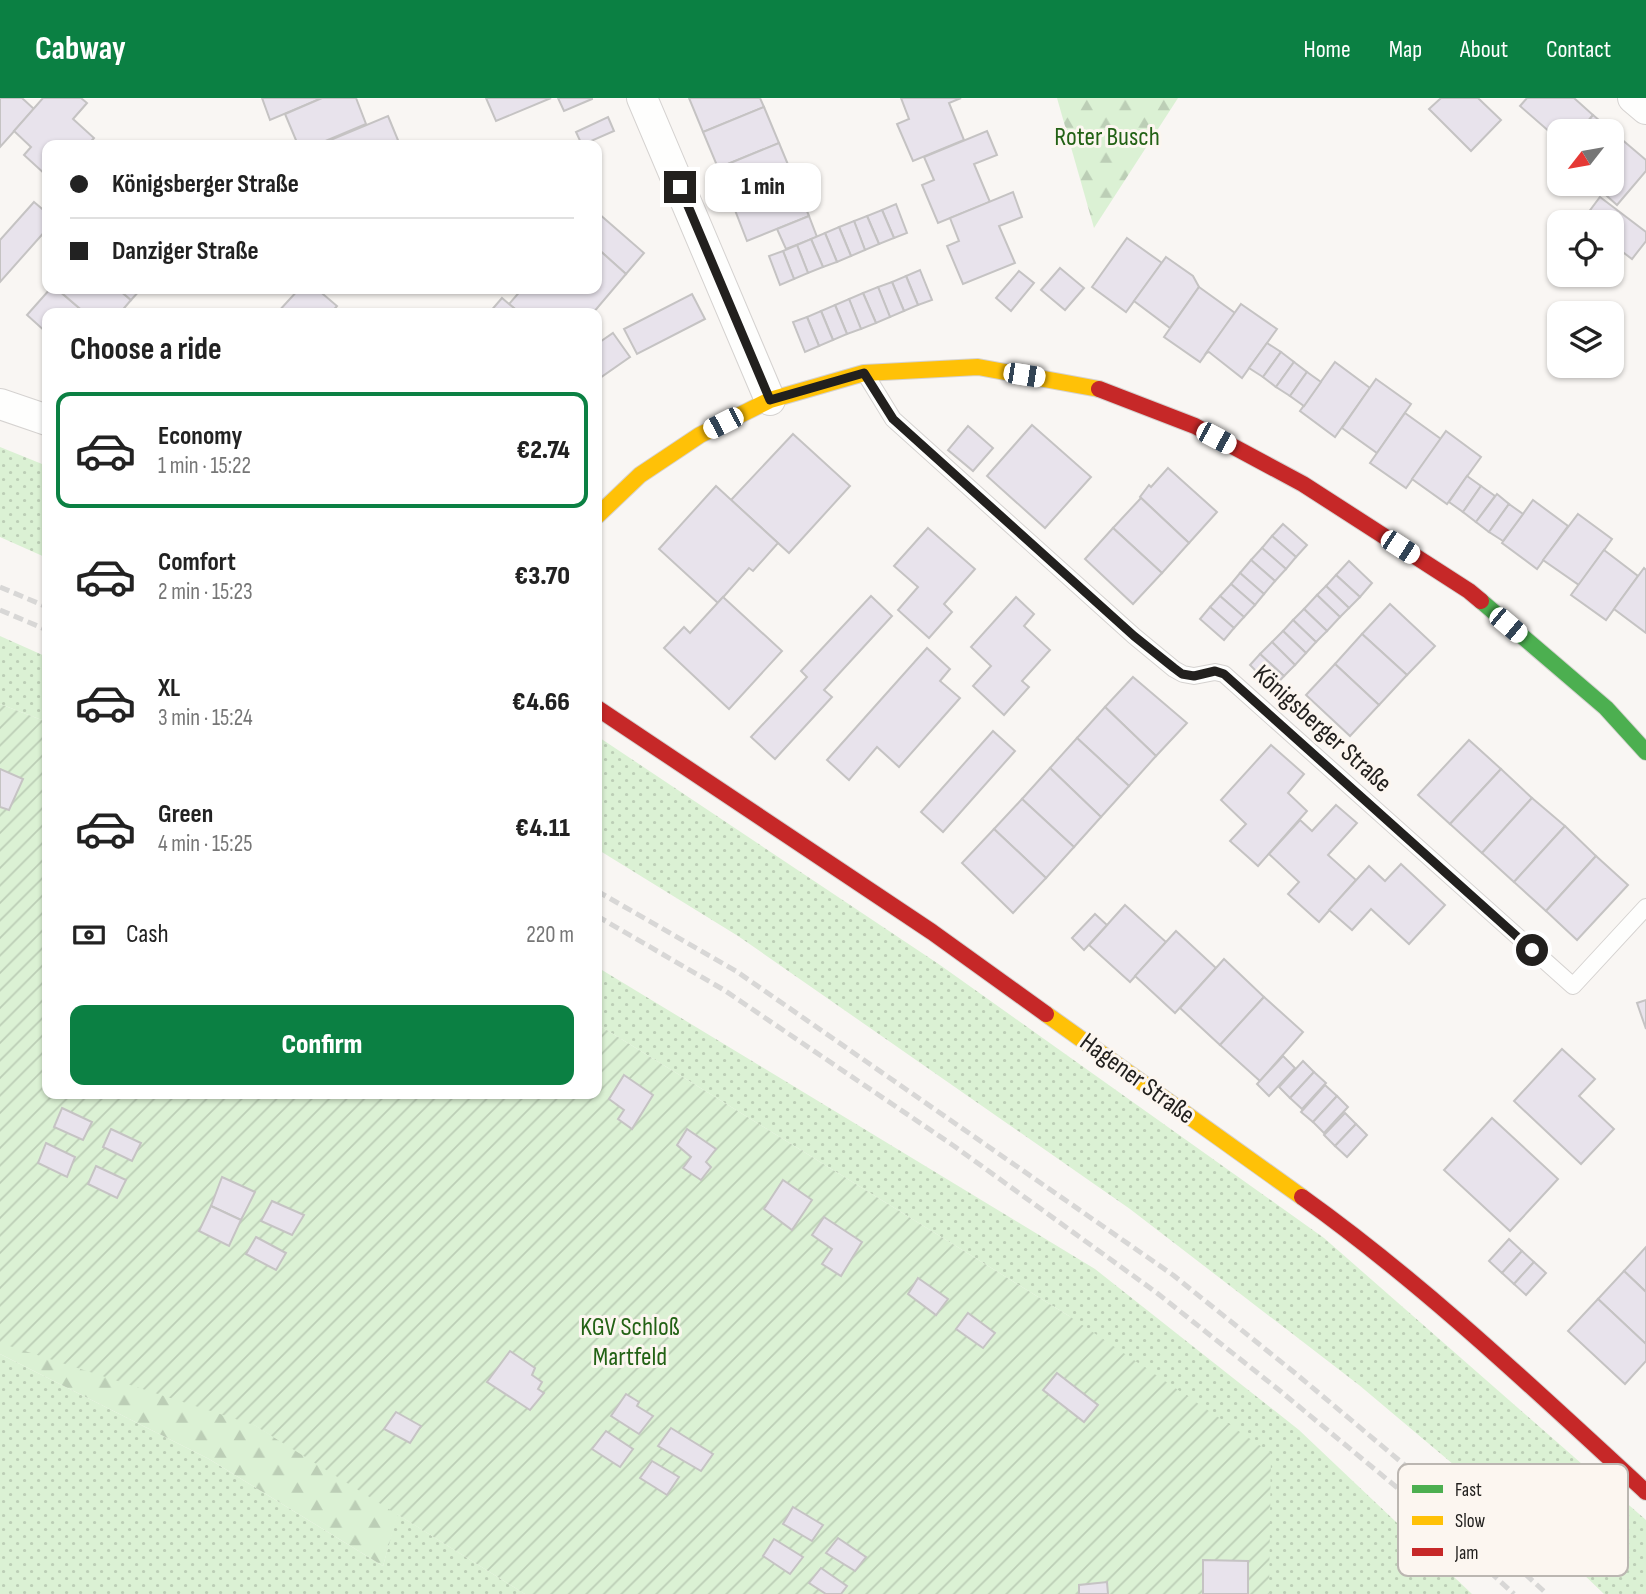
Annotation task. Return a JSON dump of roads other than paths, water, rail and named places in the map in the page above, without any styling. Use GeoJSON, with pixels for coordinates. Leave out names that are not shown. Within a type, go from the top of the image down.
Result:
{"type":"FeatureCollection","features":[{"type":"Feature","properties":{"kind":"street"},"geometry":{"type":"LineString","coordinates":[[642,98],[770,400]]}},
{"type":"Feature","properties":{"kind":"street"},"geometry":{"type":"LineString","coordinates":[[1633,98],[1646,109]]}},
{"type":"Feature","properties":{"kind":"street"},"geometry":{"type":"LineString","coordinates":[[602,511],[640,475],[690,442],[770,400],[864,373],[978,367],[1093,387],[1195,426],[1303,484],[1469,592],[1606,708],[1646,752]]}},
{"type":"Feature","properties":{"kind":"street"},"geometry":{"type":"LineString","coordinates":[[0,404],[42,418]]}},
{"type":"Feature","properties":{"kind":"street","name":"Hagener Straße"},"geometry":{"type":"LineString","coordinates":[[602,711],[932,932],[1348,1230],[1504,1361],[1616,1464]]}},
{"type":"Feature","properties":{"kind":"street","name":"Hagener Straße"},"geometry":{"type":"LineString","coordinates":[[1628,1475],[1646,1492]]}},
{"type":"Feature","properties":{"kind":"lane","name":"Königsberger Straße"},"geometry":{"type":"LineString","coordinates":[[864,373],[893,419],[1134,636],[1182,674],[1194,676],[1215,671],[1224,674],[1573,986],[1646,907]]}},
{"type":"Feature","properties":{"kind":"railway"},"geometry":{"type":"LineString","coordinates":[[0,587],[42,605]]}},
{"type":"Feature","properties":{"kind":"railway"},"geometry":{"type":"LineString","coordinates":[[0,610],[42,628]]}},
{"type":"Feature","properties":{"kind":"railway"},"geometry":{"type":"LineString","coordinates":[[602,894],[736,971],[1173,1275],[1404,1464]]}},
{"type":"Feature","properties":{"kind":"railway"},"geometry":{"type":"LineString","coordinates":[[602,919],[724,990],[954,1146],[1157,1293],[1398,1488]]}},
{"type":"Feature","properties":{"kind":"railway"},"geometry":{"type":"LineString","coordinates":[[1494,1576],[1514,1594]]}},
{"type":"Feature","properties":{"kind":"railway"},"geometry":{"type":"LineString","coordinates":[[1527,1576],[1547,1594]]}},
{"type":"Feature","properties":{"kind":"park label","name":"Roter Busch"},"geometry":{"type":"Point","coordinates":[1107,137]}},
{"type":"Feature","properties":{"kind":"park label","name":"KGV Schloß Martfeld"},"geometry":{"type":"Point","coordinates":[630,1342]}}]}
